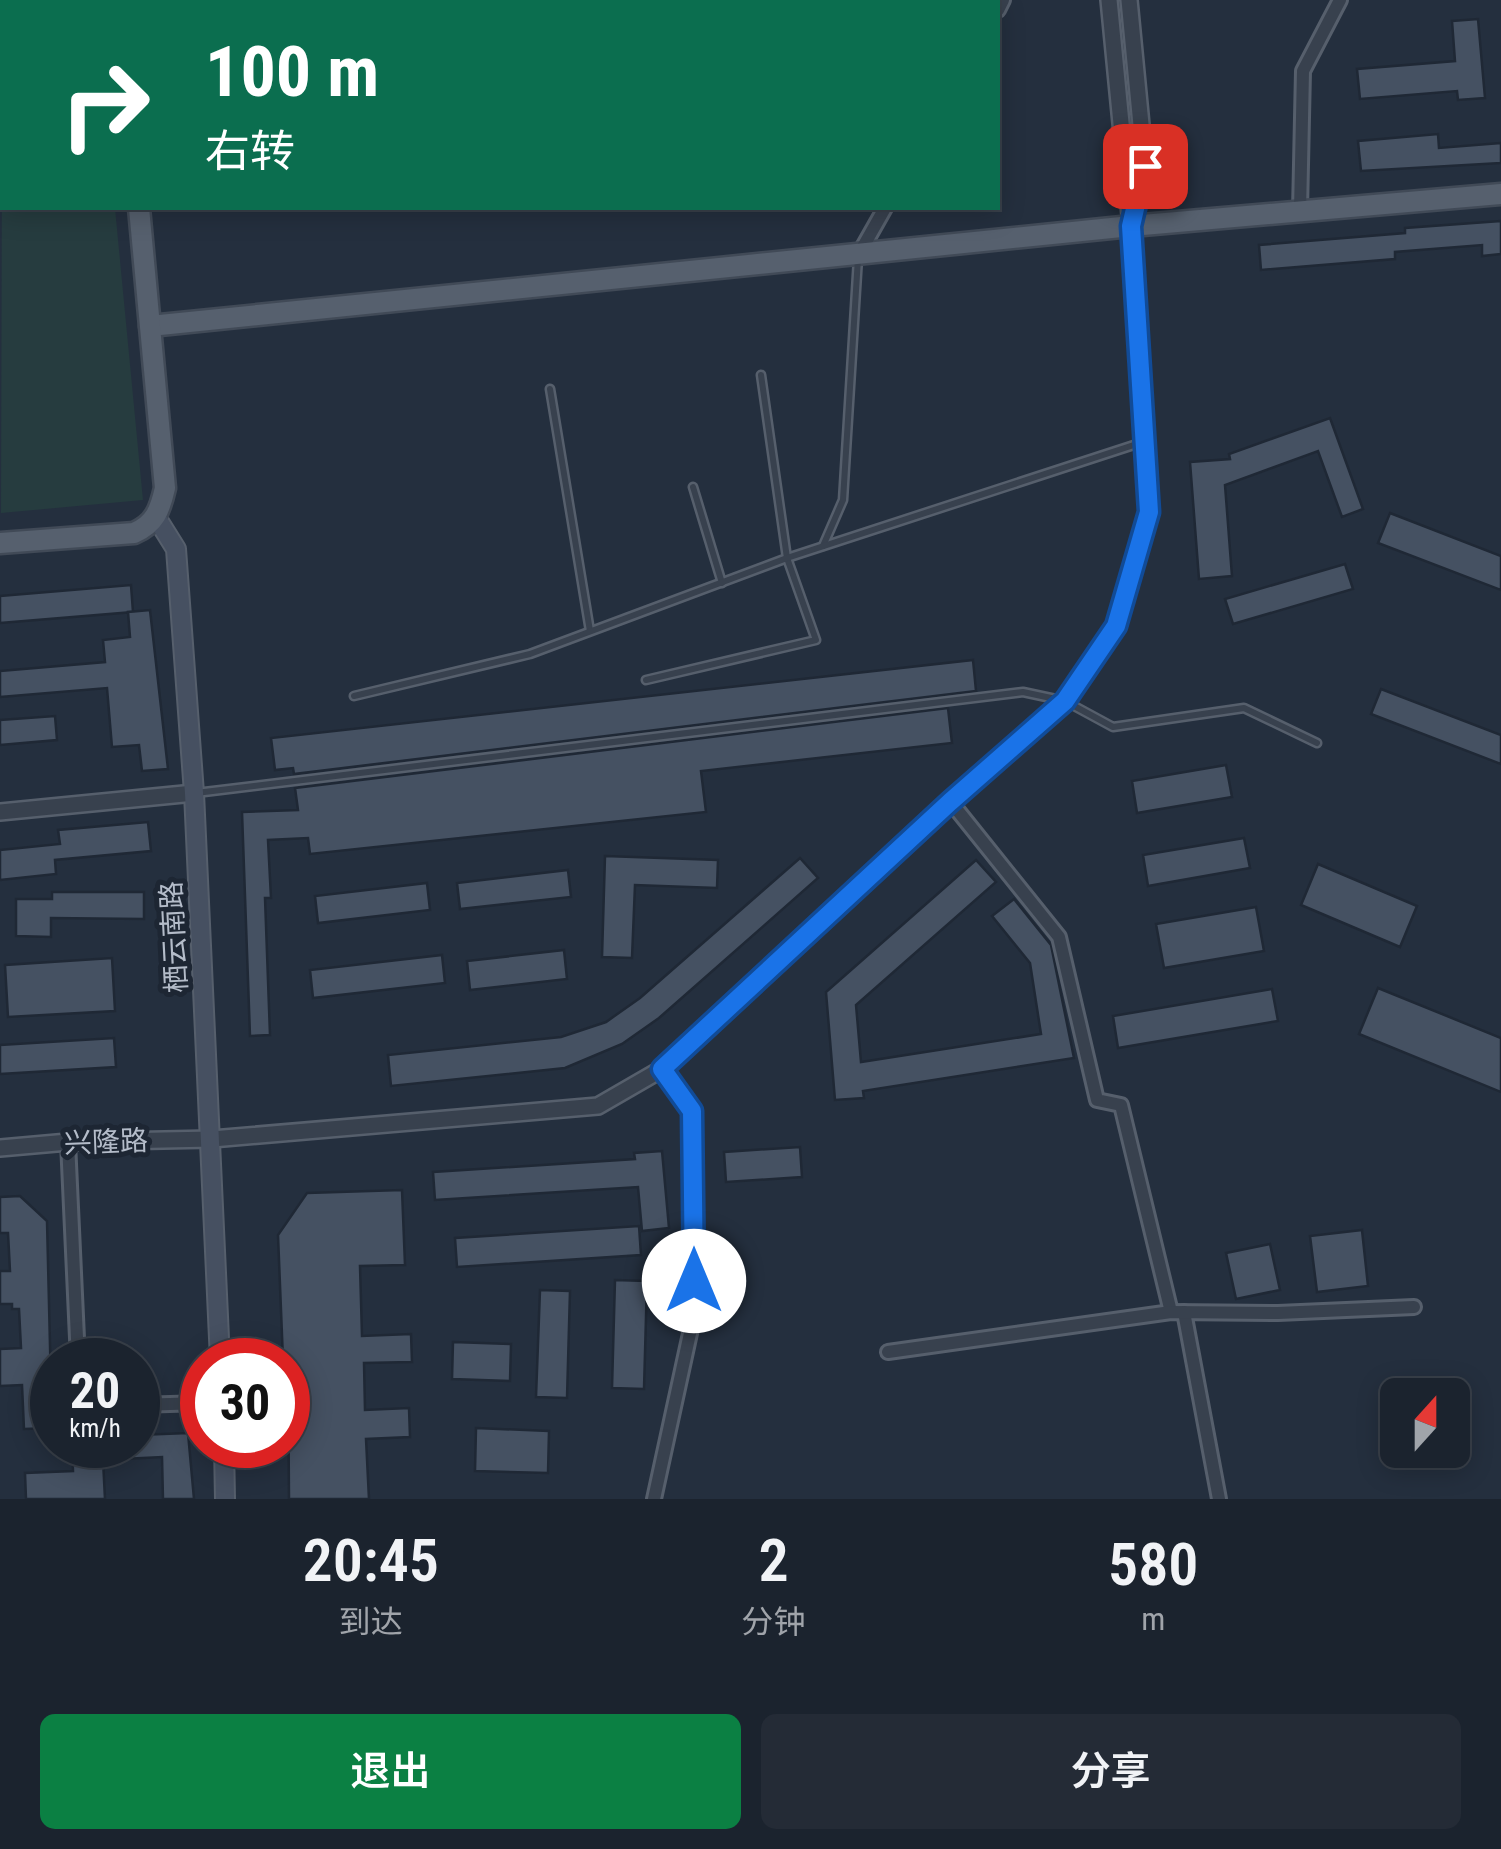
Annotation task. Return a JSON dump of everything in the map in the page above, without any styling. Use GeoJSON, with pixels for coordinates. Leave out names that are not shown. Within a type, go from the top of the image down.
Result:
{"type":"FeatureCollection","features":[{"type":"Feature","properties":{"kind":"main road"},"geometry":{"type":"LineString","coordinates":[[150,326],[1131,226],[1501,194]]}},
{"type":"Feature","properties":{"kind":"main road"},"geometry":{"type":"LineString","coordinates":[[0,543],[134,533],[147,528],[156,516],[166,488],[139,210]]}},
{"type":"Feature","properties":{"kind":"main road","name":"栖云南路"},"geometry":{"type":"LineString","coordinates":[[156,516],[176,550],[194,793],[219,1338]]}},
{"type":"Feature","properties":{"kind":"main road"},"geometry":{"type":"LineString","coordinates":[[225,1468],[226,1499]]}},
{"type":"Feature","properties":{"kind":"street"},"geometry":{"type":"LineString","coordinates":[[1109,0],[1131,226]]}},
{"type":"Feature","properties":{"kind":"street"},"geometry":{"type":"LineString","coordinates":[[1128,0],[1145,166],[1131,226]]}},
{"type":"Feature","properties":{"kind":"street"},"geometry":{"type":"LineString","coordinates":[[1300,211],[1304,71],[1340,0]]}},
{"type":"Feature","properties":{"kind":"street"},"geometry":{"type":"LineString","coordinates":[[859,254],[884,210]]}},
{"type":"Feature","properties":{"kind":"street","name":"兴隆路"},"geometry":{"type":"LineString","coordinates":[[0,1148],[68,1142],[212,1139],[598,1106],[662,1069],[1065,701],[1116,626],[1149,512],[1131,226]]}},
{"type":"Feature","properties":{"kind":"street"},"geometry":{"type":"LineString","coordinates":[[0,812],[194,793]]}},
{"type":"Feature","properties":{"kind":"street"},"geometry":{"type":"LineString","coordinates":[[950,802],[1060,937],[1097,1100],[1121,1105],[1178,1312],[1219,1499]]}},
{"type":"Feature","properties":{"kind":"street"},"geometry":{"type":"LineString","coordinates":[[654,1499],[694,1315],[692,1111],[662,1069]]}},
{"type":"Feature","properties":{"kind":"street"},"geometry":{"type":"LineString","coordinates":[[68,1142],[77,1338]]}},
{"type":"Feature","properties":{"kind":"street"},"geometry":{"type":"LineString","coordinates":[[888,1352],[1178,1312],[1414,1308]]}},
{"type":"Feature","properties":{"kind":"lane"},"geometry":{"type":"LineString","coordinates":[[823,547],[843,500],[859,254]]}},
{"type":"Feature","properties":{"kind":"lane"},"geometry":{"type":"LineString","coordinates":[[646,680],[816,640],[788,558],[761,375]]}},
{"type":"Feature","properties":{"kind":"lane"},"geometry":{"type":"LineString","coordinates":[[550,389],[590,632]]}},
{"type":"Feature","properties":{"kind":"lane"},"geometry":{"type":"LineString","coordinates":[[354,696],[530,654],[788,558],[1144,441]]}},
{"type":"Feature","properties":{"kind":"lane"},"geometry":{"type":"LineString","coordinates":[[693,487],[722,583]]}},
{"type":"Feature","properties":{"kind":"lane"},"geometry":{"type":"LineString","coordinates":[[194,793],[1023,692],[1065,701],[1113,728],[1244,708],[1317,743]]}},
{"type":"Feature","properties":{"kind":"green space"},"geometry":{"type":"Polygon","coordinates":[[[2,210],[115,210],[143,500],[1,513],[2,210]]]}},
{"type":"Feature","properties":{"kind":"building"},"geometry":{"type":"Polygon","coordinates":[[[1478,19],[1485,98],[1458,100],[1457,91],[1360,99],[1357,69],[1455,61],[1452,21],[1478,19]]]}},
{"type":"Feature","properties":{"kind":"building"},"geometry":{"type":"Polygon","coordinates":[[[1438,134],[1439,148],[1501,143],[1501,163],[1361,171],[1358,141],[1438,134]]]}},
{"type":"Feature","properties":{"kind":"building"},"geometry":{"type":"Polygon","coordinates":[[[1501,221],[1501,254],[1482,256],[1482,245],[1395,252],[1395,259],[1261,270],[1259,245],[1501,221]]]}},
{"type":"Feature","properties":{"kind":"building"},"geometry":{"type":"Polygon","coordinates":[[[1330,418],[1363,509],[1342,517],[1318,451],[1225,485],[1232,576],[1199,579],[1190,462],[1230,459],[1229,454],[1330,418]]]}},
{"type":"Feature","properties":{"kind":"building"},"geometry":{"type":"Polygon","coordinates":[[[1390,513],[1501,556],[1501,590],[1378,543],[1390,513]]]}},
{"type":"Feature","properties":{"kind":"building"},"geometry":{"type":"Polygon","coordinates":[[[1345,564],[1353,589],[1233,624],[1225,599],[1345,564]]]}},
{"type":"Feature","properties":{"kind":"building"},"geometry":{"type":"Polygon","coordinates":[[[131,585],[133,612],[0,623],[0,596],[131,585]]]}},
{"type":"Feature","properties":{"kind":"building"},"geometry":{"type":"Polygon","coordinates":[[[150,610],[168,769],[142,771],[139,745],[112,747],[107,688],[0,697],[0,671],[105,662],[103,640],[130,637],[128,612],[150,610]]]}},
{"type":"Feature","properties":{"kind":"building"},"geometry":{"type":"Polygon","coordinates":[[[973,660],[976,691],[294,774],[293,768],[275,770],[271,738],[973,660]]]}},
{"type":"Feature","properties":{"kind":"building"},"geometry":{"type":"Polygon","coordinates":[[[1381,689],[1501,735],[1501,764],[1371,714],[1381,689]]]}},
{"type":"Feature","properties":{"kind":"building"},"geometry":{"type":"Polygon","coordinates":[[[948,708],[952,743],[701,771],[706,812],[310,854],[308,838],[268,840],[271,898],[265,898],[270,1035],[250,1036],[242,812],[298,810],[295,788],[948,708]]]}},
{"type":"Feature","properties":{"kind":"building"},"geometry":{"type":"Polygon","coordinates":[[[55,716],[57,740],[0,745],[0,720],[55,716]]]}},
{"type":"Feature","properties":{"kind":"building"},"geometry":{"type":"Polygon","coordinates":[[[1226,765],[1232,797],[1137,813],[1132,781],[1226,765]]]}},
{"type":"Feature","properties":{"kind":"building"},"geometry":{"type":"Polygon","coordinates":[[[148,822],[151,851],[55,860],[56,874],[0,880],[0,850],[60,844],[58,830],[148,822]]]}},
{"type":"Feature","properties":{"kind":"building"},"geometry":{"type":"Polygon","coordinates":[[[1244,838],[1250,868],[1148,886],[1143,855],[1244,838]]]}},
{"type":"Feature","properties":{"kind":"building"},"geometry":{"type":"Polygon","coordinates":[[[605,856],[718,860],[717,888],[635,885],[632,958],[602,957],[605,856]]]}},
{"type":"Feature","properties":{"kind":"building"},"geometry":{"type":"Polygon","coordinates":[[[800,858],[818,878],[659,1018],[622,1044],[565,1068],[391,1086],[388,1055],[561,1037],[606,1022],[640,998],[800,858]]]}},
{"type":"Feature","properties":{"kind":"building"},"geometry":{"type":"Polygon","coordinates":[[[976,860],[996,882],[856,1005],[861,1062],[1041,1034],[1030,963],[992,916],[1014,899],[1051,945],[1074,1058],[863,1091],[864,1098],[835,1100],[826,992],[976,860]]]}},
{"type":"Feature","properties":{"kind":"building"},"geometry":{"type":"Polygon","coordinates":[[[1318,864],[1417,906],[1400,947],[1301,905],[1318,864]]]}},
{"type":"Feature","properties":{"kind":"building"},"geometry":{"type":"Polygon","coordinates":[[[568,870],[571,897],[460,909],[457,883],[568,870]]]}},
{"type":"Feature","properties":{"kind":"building"},"geometry":{"type":"Polygon","coordinates":[[[427,883],[430,910],[318,923],[315,896],[427,883]]]}},
{"type":"Feature","properties":{"kind":"building"},"geometry":{"type":"Polygon","coordinates":[[[52,892],[144,892],[144,919],[51,918],[51,937],[16,936],[16,899],[52,899],[52,892]]]}},
{"type":"Feature","properties":{"kind":"building"},"geometry":{"type":"Polygon","coordinates":[[[1256,907],[1264,951],[1164,968],[1156,924],[1256,907]]]}},
{"type":"Feature","properties":{"kind":"building"},"geometry":{"type":"Polygon","coordinates":[[[564,950],[567,979],[470,990],[467,961],[564,950]]]}},
{"type":"Feature","properties":{"kind":"building"},"geometry":{"type":"Polygon","coordinates":[[[442,955],[445,983],[313,998],[310,970],[442,955]]]}},
{"type":"Feature","properties":{"kind":"building"},"geometry":{"type":"Polygon","coordinates":[[[112,958],[115,1011],[8,1017],[5,965],[112,958]]]}},
{"type":"Feature","properties":{"kind":"building"},"geometry":{"type":"Polygon","coordinates":[[[1378,988],[1501,1038],[1501,1092],[1359,1034],[1378,988]]]}},
{"type":"Feature","properties":{"kind":"building"},"geometry":{"type":"Polygon","coordinates":[[[1272,989],[1278,1021],[1118,1048],[1113,1016],[1272,989]]]}},
{"type":"Feature","properties":{"kind":"building"},"geometry":{"type":"Polygon","coordinates":[[[114,1038],[116,1067],[0,1074],[0,1045],[114,1038]]]}},
{"type":"Feature","properties":{"kind":"building"},"geometry":{"type":"Polygon","coordinates":[[[800,1147],[802,1177],[726,1182],[724,1152],[800,1147]]]}},
{"type":"Feature","properties":{"kind":"building"},"geometry":{"type":"Polygon","coordinates":[[[662,1151],[669,1228],[642,1231],[638,1187],[435,1200],[433,1172],[635,1159],[634,1153],[662,1151]]]}},
{"type":"Feature","properties":{"kind":"building"},"geometry":{"type":"Polygon","coordinates":[[[402,1190],[405,1265],[360,1266],[362,1336],[411,1334],[412,1362],[364,1363],[365,1410],[409,1408],[410,1437],[366,1439],[369,1499],[289,1499],[289,1468],[310,1468],[310,1338],[282,1338],[278,1235],[307,1193],[402,1190]]]}},
{"type":"Feature","properties":{"kind":"building"},"geometry":{"type":"Polygon","coordinates":[[[20,1196],[47,1221],[50,1338],[30,1338],[30,1429],[24,1429],[22,1385],[0,1386],[0,1349],[21,1348],[19,1309],[12,1309],[12,1304],[0,1304],[0,1271],[10,1271],[8,1233],[0,1233],[0,1197],[20,1196]]]}},
{"type":"Feature","properties":{"kind":"building"},"geometry":{"type":"Polygon","coordinates":[[[639,1226],[641,1255],[457,1267],[455,1238],[639,1226]]]}},
{"type":"Feature","properties":{"kind":"building"},"geometry":{"type":"Polygon","coordinates":[[[1362,1230],[1368,1286],[1317,1292],[1310,1236],[1362,1230]]]}},
{"type":"Feature","properties":{"kind":"building"},"geometry":{"type":"Polygon","coordinates":[[[1270,1244],[1280,1290],[1236,1299],[1226,1253],[1270,1244]]]}},
{"type":"Feature","properties":{"kind":"building"},"geometry":{"type":"Polygon","coordinates":[[[615,1280],[647,1281],[644,1389],[612,1388],[615,1280]]]}},
{"type":"Feature","properties":{"kind":"building"},"geometry":{"type":"Polygon","coordinates":[[[540,1290],[570,1291],[567,1398],[536,1397],[540,1290]]]}},
{"type":"Feature","properties":{"kind":"building"},"geometry":{"type":"Polygon","coordinates":[[[453,1342],[511,1344],[510,1381],[452,1379],[453,1342]]]}},
{"type":"Feature","properties":{"kind":"building"},"geometry":{"type":"Polygon","coordinates":[[[476,1428],[549,1431],[548,1473],[475,1471],[476,1428]]]}},
{"type":"Feature","properties":{"kind":"building"},"geometry":{"type":"Polygon","coordinates":[[[180,1433],[180,1468],[191,1468],[194,1499],[163,1499],[160,1434],[180,1433]]]}},
{"type":"Feature","properties":{"kind":"building"},"geometry":{"type":"Polygon","coordinates":[[[103,1468],[105,1499],[26,1499],[25,1473],[103,1468]]]}},
{"type":"Feature","properties":{"kind":"route"},"geometry":{"type":"LineString","coordinates":[[694,1281],[692,1111],[662,1069],[1065,701],[1116,626],[1149,512],[1131,226],[1145,166]]}}]}
